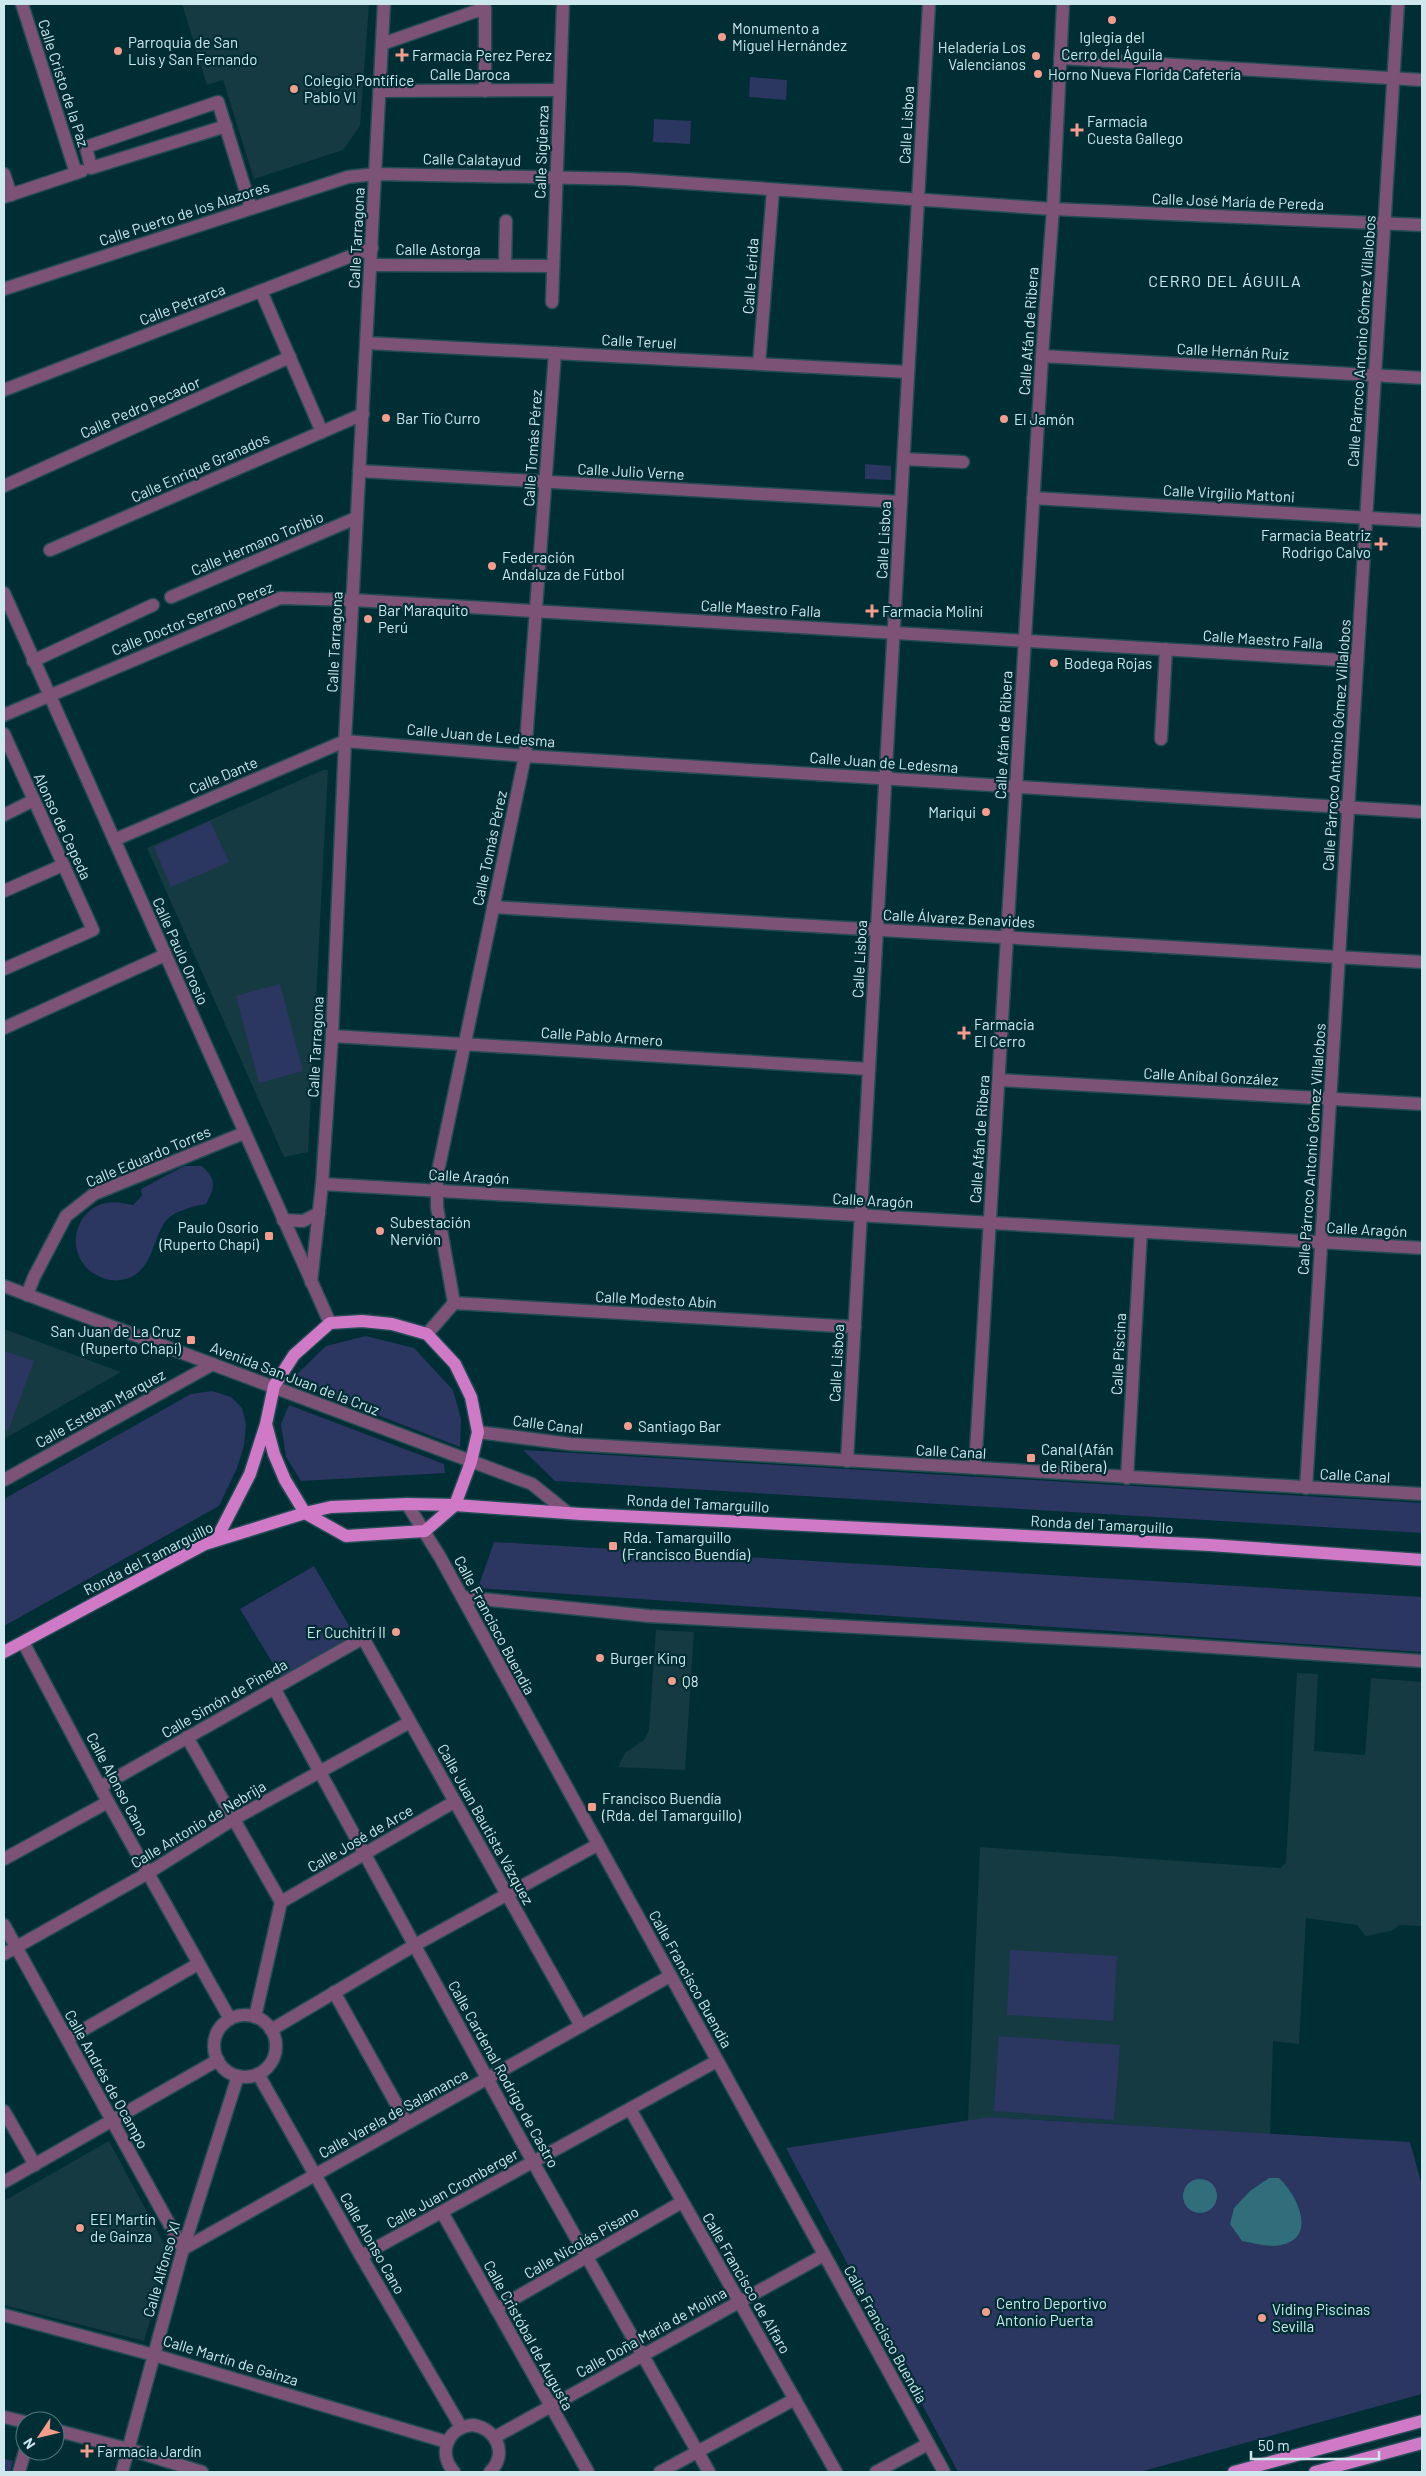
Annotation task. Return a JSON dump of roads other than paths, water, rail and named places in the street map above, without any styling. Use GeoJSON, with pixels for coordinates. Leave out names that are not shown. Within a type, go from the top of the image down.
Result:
{"type":"FeatureCollection","features":[{"type":"Feature","properties":{"kind":"main road"},"geometry":{"type":"LineString","coordinates":[[216,1540],[250,1474],[266,1424],[274,1386],[294,1355],[330,1323],[362,1321],[392,1324],[427,1334],[455,1364],[471,1397],[478,1432],[471,1462],[455,1505],[425,1531],[346,1536],[305,1513],[285,1480],[274,1454],[266,1424]]}},
{"type":"Feature","properties":{"kind":"main road","name":"Ronda del Tamarguillo"},"geometry":{"type":"LineString","coordinates":[[4,1652],[216,1540],[331,1507],[407,1504],[455,1505],[568,1513],[1210,1545],[1422,1560]]}},
{"type":"Feature","properties":{"kind":"main road"},"geometry":{"type":"LineString","coordinates":[[1234,2472],[1422,2421]]}},
{"type":"Feature","properties":{"kind":"main road"},"geometry":{"type":"LineString","coordinates":[[1315,2472],[1422,2443]]}},
{"type":"Feature","properties":{"kind":"street","name":"Calle Cristo de la Paz"},"geometry":{"type":"LineString","coordinates":[[22,4],[76,173]]}},
{"type":"Feature","properties":{"kind":"street","name":"Calle Tarragona"},"geometry":{"type":"LineString","coordinates":[[311,1282],[322,1184],[332,1036],[356,518],[384,4]]}},
{"type":"Feature","properties":{"kind":"street","name":"Calle Sigüenza"},"geometry":{"type":"LineString","coordinates":[[552,302],[563,4]]}},
{"type":"Feature","properties":{"kind":"street","name":"Calle Lisboa"},"geometry":{"type":"LineString","coordinates":[[847,1461],[929,4]]}},
{"type":"Feature","properties":{"kind":"street","name":"Calle Afán de Ribera"},"geometry":{"type":"LineString","coordinates":[[975,1468],[1033,498],[1053,209],[1063,4]]}},
{"type":"Feature","properties":{"kind":"street","name":"Calle Párroco Antonio Gómez Villalobos"},"geometry":{"type":"LineString","coordinates":[[1306,1488],[1398,4]]}},
{"type":"Feature","properties":{"kind":"street"},"geometry":{"type":"LineString","coordinates":[[382,44],[485,8],[485,91]]}},
{"type":"Feature","properties":{"kind":"street"},"geometry":{"type":"LineString","coordinates":[[1060,58],[1422,80]]}},
{"type":"Feature","properties":{"kind":"street","name":"Calle Daroca"},"geometry":{"type":"LineString","coordinates":[[380,91],[560,90]]}},
{"type":"Feature","properties":{"kind":"street"},"geometry":{"type":"LineString","coordinates":[[91,168],[86,146],[218,102],[251,208]]}},
{"type":"Feature","properties":{"kind":"street"},"geometry":{"type":"LineString","coordinates":[[4,174],[7,196],[226,126]]}},
{"type":"Feature","properties":{"kind":"street","name":"Calle Calatayud"},"geometry":{"type":"LineString","coordinates":[[376,174],[628,179],[773,190]]}},
{"type":"Feature","properties":{"kind":"street","name":"Calle Puerto de los Alazores"},"geometry":{"type":"LineString","coordinates":[[4,289],[348,177],[376,174]]}},
{"type":"Feature","properties":{"kind":"street","name":"Calle José María de Pereda"},"geometry":{"type":"LineString","coordinates":[[773,190],[1053,209],[1422,225]]}},
{"type":"Feature","properties":{"kind":"street","name":"Calle Lérida"},"geometry":{"type":"LineString","coordinates":[[760,364],[773,190]]}},
{"type":"Feature","properties":{"kind":"street"},"geometry":{"type":"LineString","coordinates":[[505,265],[506,221]]}},
{"type":"Feature","properties":{"kind":"street","name":"Calle Petrarca"},"geometry":{"type":"LineString","coordinates":[[4,390],[372,248]]}},
{"type":"Feature","properties":{"kind":"street","name":"Calle Astorga"},"geometry":{"type":"LineString","coordinates":[[371,265],[553,266]]}},
{"type":"Feature","properties":{"kind":"street"},"geometry":{"type":"LineString","coordinates":[[261,291],[322,432]]}},
{"type":"Feature","properties":{"kind":"street","name":"Calle Teruel"},"geometry":{"type":"LineString","coordinates":[[367,343],[908,372]]}},
{"type":"Feature","properties":{"kind":"street","name":"Calle Tomás Pérez"},"geometry":{"type":"LineString","coordinates":[[454,1303],[436,1191],[437,1176],[524,756],[555,353]]}},
{"type":"Feature","properties":{"kind":"street","name":"Calle Hernán Ruiz"},"geometry":{"type":"LineString","coordinates":[[1042,356],[1422,378]]}},
{"type":"Feature","properties":{"kind":"street","name":"Calle Pedro Pecador"},"geometry":{"type":"LineString","coordinates":[[4,486],[290,357]]}},
{"type":"Feature","properties":{"kind":"street","name":"Calle Enrique Granados"},"geometry":{"type":"LineString","coordinates":[[50,550],[362,414]]}},
{"type":"Feature","properties":{"kind":"street"},"geometry":{"type":"LineString","coordinates":[[904,459],[963,462]]}},
{"type":"Feature","properties":{"kind":"street","name":"Calle Julio Verne"},"geometry":{"type":"LineString","coordinates":[[359,471],[901,502]]}},
{"type":"Feature","properties":{"kind":"street","name":"Calle Virgilio Mattoni"},"geometry":{"type":"LineString","coordinates":[[1033,498],[1422,521]]}},
{"type":"Feature","properties":{"kind":"street","name":"Calle Hermano Toribio"},"geometry":{"type":"LineString","coordinates":[[171,597],[356,518]]}},
{"type":"Feature","properties":{"kind":"street","name":"Calle Paulo Orosio"},"geometry":{"type":"LineString","coordinates":[[4,593],[330,1323]]}},
{"type":"Feature","properties":{"kind":"street","name":"Calle Doctor Serrano Perez"},"geometry":{"type":"LineString","coordinates":[[4,716],[48,695],[280,598],[353,600]]}},
{"type":"Feature","properties":{"kind":"street","name":"Calle Maestro Falla"},"geometry":{"type":"LineString","coordinates":[[353,600],[1357,661]]}},
{"type":"Feature","properties":{"kind":"street"},"geometry":{"type":"LineString","coordinates":[[33,661],[153,606]]}},
{"type":"Feature","properties":{"kind":"street"},"geometry":{"type":"LineString","coordinates":[[1161,739],[1166,649]]}},
{"type":"Feature","properties":{"kind":"street","name":"Alonso de Cepeda"},"geometry":{"type":"LineString","coordinates":[[4,734],[93,930],[4,969]]}},
{"type":"Feature","properties":{"kind":"street","name":"Calle Juan de Ledesma"},"geometry":{"type":"LineString","coordinates":[[345,741],[524,756],[1422,812]]}},
{"type":"Feature","properties":{"kind":"street","name":"Calle Dante"},"geometry":{"type":"LineString","coordinates":[[114,840],[345,741]]}},
{"type":"Feature","properties":{"kind":"street"},"geometry":{"type":"LineString","coordinates":[[4,814],[34,800]]}},
{"type":"Feature","properties":{"kind":"street"},"geometry":{"type":"LineString","coordinates":[[4,891],[63,865]]}},
{"type":"Feature","properties":{"kind":"street","name":"Calle Álvarez Benavides"},"geometry":{"type":"LineString","coordinates":[[493,907],[1422,962]]}},
{"type":"Feature","properties":{"kind":"street"},"geometry":{"type":"LineString","coordinates":[[4,1028],[165,955]]}},
{"type":"Feature","properties":{"kind":"street","name":"Calle Pablo Armero"},"geometry":{"type":"LineString","coordinates":[[332,1036],[869,1069]]}},
{"type":"Feature","properties":{"kind":"street","name":"Calle Aníbal González"},"geometry":{"type":"LineString","coordinates":[[998,1080],[1422,1104]]}},
{"type":"Feature","properties":{"kind":"street","name":"Calle Eduardo Torres"},"geometry":{"type":"LineString","coordinates":[[27,1295],[66,1216],[94,1194],[244,1133]]}},
{"type":"Feature","properties":{"kind":"street","name":"Calle Aragón"},"geometry":{"type":"LineString","coordinates":[[322,1184],[1422,1248]]}},
{"type":"Feature","properties":{"kind":"street"},"geometry":{"type":"LineString","coordinates":[[283,1220],[303,1221],[319,1213]]}},
{"type":"Feature","properties":{"kind":"street","name":"Calle Piscina"},"geometry":{"type":"LineString","coordinates":[[1127,1478],[1141,1232]]}},
{"type":"Feature","properties":{"kind":"street","name":"Avenida San Juan de la Cruz"},"geometry":{"type":"LineString","coordinates":[[4,1286],[532,1484],[568,1513]]}},
{"type":"Feature","properties":{"kind":"street"},"geometry":{"type":"LineString","coordinates":[[427,1334],[454,1303]]}},
{"type":"Feature","properties":{"kind":"street","name":"Calle Modesto Abín"},"geometry":{"type":"LineString","coordinates":[[454,1303],[855,1326]]}},
{"type":"Feature","properties":{"kind":"street","name":"Calle Esteban Marquez"},"geometry":{"type":"LineString","coordinates":[[4,1480],[213,1364]]}},
{"type":"Feature","properties":{"kind":"street","name":"Calle Canal"},"geometry":{"type":"LineString","coordinates":[[478,1432],[570,1444],[1422,1494]]}},
{"type":"Feature","properties":{"kind":"street","name":"Calle Francisco Buendia"},"geometry":{"type":"LineString","coordinates":[[407,1504],[425,1531],[462,1597],[944,2472]]}},
{"type":"Feature","properties":{"kind":"street"},"geometry":{"type":"LineString","coordinates":[[462,1597],[649,1616],[1152,1643],[1422,1661]]}},
{"type":"Feature","properties":{"kind":"street","name":"Calle Simón de Pineda"},"geometry":{"type":"LineString","coordinates":[[100,1787],[363,1638]]}},
{"type":"Feature","properties":{"kind":"street","name":"Calle Juan Bautista Vázquez"},"geometry":{"type":"LineString","coordinates":[[363,1638],[581,2026]]}},
{"type":"Feature","properties":{"kind":"street","name":"Calle Alonso Cano"},"geometry":{"type":"LineString","coordinates":[[23,1642],[108,1802],[230,2019]]}},
{"type":"Feature","properties":{"kind":"street","name":"Calle Cardenal Rodrigo de Castro"},"geometry":{"type":"LineString","coordinates":[[274,1688],[363,1855],[416,1946],[533,2162],[709,2472]]}},
{"type":"Feature","properties":{"kind":"street","name":"Calle Antonio de Nebrija"},"geometry":{"type":"LineString","coordinates":[[4,1954],[148,1873],[234,1819],[410,1722]]}},
{"type":"Feature","properties":{"kind":"street"},"geometry":{"type":"LineString","coordinates":[[187,1738],[281,1902],[255,2017]]}},
{"type":"Feature","properties":{"kind":"street"},"geometry":{"type":"LineString","coordinates":[[4,1859],[108,1802]]}},
{"type":"Feature","properties":{"kind":"street","name":"Calle José de Arce"},"geometry":{"type":"LineString","coordinates":[[281,1902],[454,1802]]}},
{"type":"Feature","properties":{"kind":"street"},"geometry":{"type":"LineString","coordinates":[[271,2030],[334,1992],[597,1845]]}},
{"type":"Feature","properties":{"kind":"street","name":"Calle Andrés de Ocampo"},"geometry":{"type":"LineString","coordinates":[[4,1925],[183,2248]]}},
{"type":"Feature","properties":{"kind":"street"},"geometry":{"type":"LineString","coordinates":[[67,2039],[198,1964]]}},
{"type":"Feature","properties":{"kind":"street","name":"Calle Varela de Salamanca"},"geometry":{"type":"LineString","coordinates":[[183,2248],[670,1976]]}},
{"type":"Feature","properties":{"kind":"street"},"geometry":{"type":"LineString","coordinates":[[334,1992],[407,2123]]}},
{"type":"Feature","properties":{"kind":"street"},"geometry":{"type":"LineString","coordinates":[[247,2015],[255,2017],[271,2030],[276,2039],[273,2060],[267,2068],[258,2074],[248,2077],[238,2076],[230,2073],[218,2060],[215,2051],[218,2033],[230,2019],[247,2015]]}},
{"type":"Feature","properties":{"kind":"street"},"geometry":{"type":"LineString","coordinates":[[4,2182],[218,2060]]}},
{"type":"Feature","properties":{"kind":"street","name":"Calle Juan Cromberger"},"geometry":{"type":"LineString","coordinates":[[361,2256],[717,2061]]}},
{"type":"Feature","properties":{"kind":"street","name":"Calle Alonso Cano"},"geometry":{"type":"LineString","coordinates":[[258,2074],[461,2427]]}},
{"type":"Feature","properties":{"kind":"street","name":"Calle Alfonso XI"},"geometry":{"type":"LineString","coordinates":[[122,2472],[183,2248],[238,2076]]}},
{"type":"Feature","properties":{"kind":"street","name":"Calle Francisco de Alfaro"},"geometry":{"type":"LineString","coordinates":[[630,2109],[836,2472]]}},
{"type":"Feature","properties":{"kind":"street"},"geometry":{"type":"LineString","coordinates":[[4,2111],[34,2165]]}},
{"type":"Feature","properties":{"kind":"street","name":"Calle Nicolás Pisano"},"geometry":{"type":"LineString","coordinates":[[496,2309],[682,2202]]}},
{"type":"Feature","properties":{"kind":"street","name":"Calle Cristóbal de Augusta"},"geometry":{"type":"LineString","coordinates":[[442,2212],[588,2472]]}},
{"type":"Feature","properties":{"kind":"street","name":"Calle Doña María de Molina"},"geometry":{"type":"LineString","coordinates":[[495,2438],[824,2254]]}},
{"type":"Feature","properties":{"kind":"street","name":"Calle Martín de Gainza"},"geometry":{"type":"LineString","coordinates":[[4,2315],[154,2354],[447,2442]]}},
{"type":"Feature","properties":{"kind":"street"},"geometry":{"type":"LineString","coordinates":[[660,2472],[794,2399]]}},
{"type":"Feature","properties":{"kind":"street"},"geometry":{"type":"LineString","coordinates":[[454,2472],[446,2459],[447,2442],[450,2436],[461,2427],[480,2426],[495,2438],[500,2453],[498,2461],[490,2472]]}},
{"type":"Feature","properties":{"kind":"street"},"geometry":{"type":"LineString","coordinates":[[65,2433],[128,2449],[202,2472]]}},
{"type":"Feature","properties":{"kind":"street"},"geometry":{"type":"LineString","coordinates":[[876,2472],[928,2444]]}},
{"type":"Feature","properties":{"kind":"place","name":"Iglegia del Cerro del Águila"},"geometry":{"type":"Point","coordinates":[1112,20]}},
{"type":"Feature","properties":{"kind":"place","name":"Monumento a Miguel Hernández"},"geometry":{"type":"Point","coordinates":[722,37]}},
{"type":"Feature","properties":{"kind":"place","name":"Parroquia de San Luis y San Fernando"},"geometry":{"type":"Point","coordinates":[118,51]}},
{"type":"Feature","properties":{"kind":"place","name":"Farmacia Perez Perez"},"geometry":{"type":"Point","coordinates":[402,55]}},
{"type":"Feature","properties":{"kind":"place","name":"Heladería Los Valencianos"},"geometry":{"type":"Point","coordinates":[1036,56]}},
{"type":"Feature","properties":{"kind":"place","name":"Horno Nueva Florida Cafetería"},"geometry":{"type":"Point","coordinates":[1038,74]}},
{"type":"Feature","properties":{"kind":"place","name":"Colegio Pontífice Pablo VI"},"geometry":{"type":"Point","coordinates":[294,89]}},
{"type":"Feature","properties":{"kind":"place","name":"Farmacia Cuesta Gallego"},"geometry":{"type":"Point","coordinates":[1077,130]}},
{"type":"Feature","properties":{"kind":"place","name":"Bar Tío Curro"},"geometry":{"type":"Point","coordinates":[386,418]}},
{"type":"Feature","properties":{"kind":"place","name":"El Jamón"},"geometry":{"type":"Point","coordinates":[1004,419]}},
{"type":"Feature","properties":{"kind":"place","name":"Farmacia Beatriz Rodrigo Calvo"},"geometry":{"type":"Point","coordinates":[1381,544]}},
{"type":"Feature","properties":{"kind":"place","name":"Federación Andaluza de Fútbol"},"geometry":{"type":"Point","coordinates":[492,566]}},
{"type":"Feature","properties":{"kind":"place","name":"Farmacia Moliní"},"geometry":{"type":"Point","coordinates":[872,611]}},
{"type":"Feature","properties":{"kind":"place","name":"Bar Maraquito Perú"},"geometry":{"type":"Point","coordinates":[368,619]}},
{"type":"Feature","properties":{"kind":"place","name":"Bodega Rojas"},"geometry":{"type":"Point","coordinates":[1054,663]}},
{"type":"Feature","properties":{"kind":"place","name":"Mariqui"},"geometry":{"type":"Point","coordinates":[986,812]}},
{"type":"Feature","properties":{"kind":"place","name":"Farmacia El Cerro"},"geometry":{"type":"Point","coordinates":[964,1033]}},
{"type":"Feature","properties":{"kind":"place","name":"Subestación Nervión"},"geometry":{"type":"Point","coordinates":[380,1231]}},
{"type":"Feature","properties":{"kind":"place","name":"Paulo Osorio (Ruperto Chapí)"},"geometry":{"type":"Point","coordinates":[269,1236]}},
{"type":"Feature","properties":{"kind":"place","name":"San Juan de La Cruz (Ruperto Chapí)"},"geometry":{"type":"Point","coordinates":[191,1340]}},
{"type":"Feature","properties":{"kind":"place","name":"Santiago Bar"},"geometry":{"type":"Point","coordinates":[628,1426]}},
{"type":"Feature","properties":{"kind":"place","name":"Canal (Afán de Ribera)"},"geometry":{"type":"Point","coordinates":[1031,1458]}},
{"type":"Feature","properties":{"kind":"place","name":"Rda. Tamarguillo (Francisco Buendía)"},"geometry":{"type":"Point","coordinates":[613,1546]}},
{"type":"Feature","properties":{"kind":"place","name":"Er Cuchitrí II"},"geometry":{"type":"Point","coordinates":[396,1632]}},
{"type":"Feature","properties":{"kind":"place","name":"Burger King"},"geometry":{"type":"Point","coordinates":[600,1658]}},
{"type":"Feature","properties":{"kind":"place","name":"Q8"},"geometry":{"type":"Point","coordinates":[672,1681]}},
{"type":"Feature","properties":{"kind":"place","name":"Francisco Buendía (Rda. del Tamarguillo)"},"geometry":{"type":"Point","coordinates":[592,1807]}},
{"type":"Feature","properties":{"kind":"place","name":"EEI Martín de Gainza"},"geometry":{"type":"Point","coordinates":[80,2228]}},
{"type":"Feature","properties":{"kind":"place","name":"Centro Deportivo Antonio Puerta"},"geometry":{"type":"Point","coordinates":[986,2312]}},
{"type":"Feature","properties":{"kind":"place","name":"Viding Piscinas Sevilla"},"geometry":{"type":"Point","coordinates":[1262,2318]}},
{"type":"Feature","properties":{"kind":"place","name":"Farmacia Jardín"},"geometry":{"type":"Point","coordinates":[87,2451]}},
{"type":"Feature","properties":{"kind":"district","name":"CERRO DEL ÁGUILA"},"geometry":{"type":"Point","coordinates":[1225,280]}}]}
